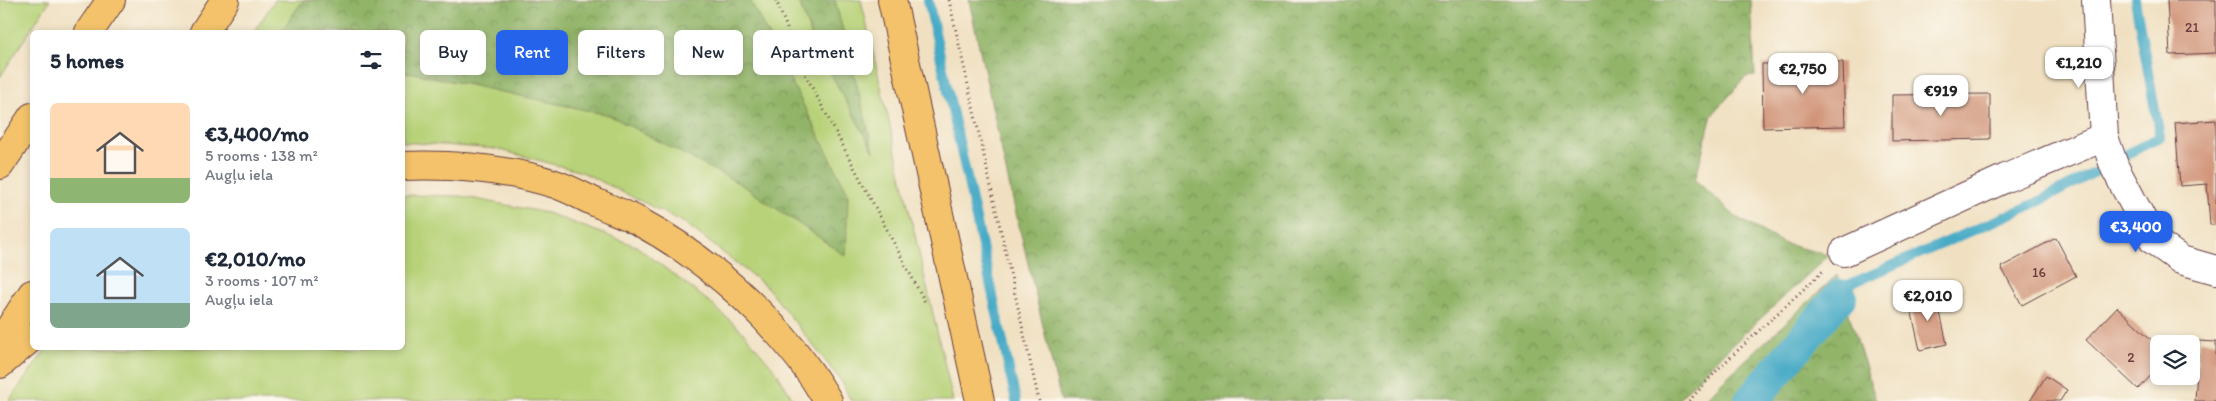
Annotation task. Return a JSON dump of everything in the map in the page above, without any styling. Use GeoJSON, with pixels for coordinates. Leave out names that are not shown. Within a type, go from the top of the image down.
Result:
{"type":"FeatureCollection","features":[{"type":"Feature","properties":{"kind":"highway"},"geometry":{"type":"LineString","coordinates":[[90,30],[111,0]]}},
{"type":"Feature","properties":{"kind":"highway"},"geometry":{"type":"LineString","coordinates":[[205,30],[225,0]]}},
{"type":"Feature","properties":{"kind":"highway"},"geometry":{"type":"LineString","coordinates":[[892,0],[980,401]]}},
{"type":"Feature","properties":{"kind":"highway"},"geometry":{"type":"LineString","coordinates":[[0,165],[30,120]]}},
{"type":"Feature","properties":{"kind":"highway"},"geometry":{"type":"LineString","coordinates":[[405,166],[428,165],[506,171],[557,185],[638,220],[678,245],[740,293],[793,350],[817,382],[828,401]]}},
{"type":"Feature","properties":{"kind":"highway"},"geometry":{"type":"LineString","coordinates":[[0,344],[30,297]]}},
{"type":"Feature","properties":{"kind":"highway"},"geometry":{"type":"LineString","coordinates":[[0,364],[30,340]]}},
{"type":"Feature","properties":{"kind":"street"},"geometry":{"type":"LineString","coordinates":[[2096,0],[2104,137],[2115,168],[2153,240],[2181,260],[2216,270]]}},
{"type":"Feature","properties":{"kind":"street"},"geometry":{"type":"LineString","coordinates":[[1844,252],[2006,178],[2104,137]]}},
{"type":"Feature","properties":{"kind":"path"},"geometry":{"type":"LineString","coordinates":[[776,0],[804,72],[927,306]]}},
{"type":"Feature","properties":{"kind":"path"},"geometry":{"type":"LineString","coordinates":[[949,0],[1039,401]]}},
{"type":"Feature","properties":{"kind":"path"},"geometry":{"type":"LineString","coordinates":[[1689,401],[1720,367],[1844,252]]}},
{"type":"Feature","properties":{"kind":"green space"},"geometry":{"type":"Polygon","coordinates":[[[0,0],[50,0],[30,30],[0,77],[0,0]]]}},
{"type":"Feature","properties":{"kind":"green space"},"geometry":{"type":"Polygon","coordinates":[[[275,0],[861,0],[868,30],[753,30],[753,75],[873,75],[873,52],[953,401],[851,401],[842,382],[767,287],[685,223],[582,172],[497,149],[405,142],[405,30],[255,30],[275,0]]]}},
{"type":"Feature","properties":{"kind":"green space"},"geometry":{"type":"Polygon","coordinates":[[[303,0],[750,0],[765,30],[753,30],[753,75],[788,75],[848,193],[846,256],[742,185],[609,115],[423,75],[486,75],[486,30],[420,30],[420,74],[405,73],[405,30],[282,30],[303,0]]]}},
{"type":"Feature","properties":{"kind":"green space"},"geometry":{"type":"Polygon","coordinates":[[[798,0],[835,0],[843,30],[809,30],[798,0]]]}},
{"type":"Feature","properties":{"kind":"green space"},"geometry":{"type":"Polygon","coordinates":[[[969,0],[1751,0],[1755,76],[1746,77],[1712,115],[1695,180],[1736,217],[1785,244],[1829,255],[1717,359],[1677,401],[1061,401],[1009,184],[969,0]]]}},
{"type":"Feature","properties":{"kind":"green space"},"geometry":{"type":"Polygon","coordinates":[[[832,75],[854,75],[874,152],[832,75]]]}},
{"type":"Feature","properties":{"kind":"green space"},"geometry":{"type":"Polygon","coordinates":[[[405,195],[460,196],[547,213],[636,246],[708,301],[743,332],[775,370],[794,401],[9,401],[46,350],[405,350],[405,195]]]}},
{"type":"Feature","properties":{"kind":"green space"},"geometry":{"type":"Polygon","coordinates":[[[1837,275],[1876,401],[1704,401],[1723,381],[1837,275]]]}},
{"type":"Feature","properties":{"kind":"building"},"geometry":{"type":"Polygon","coordinates":[[[2167,0],[2216,0],[2216,53],[2170,55],[2167,0]]]}},
{"type":"Feature","properties":{"kind":"building"},"geometry":{"type":"Polygon","coordinates":[[[1843,62],[1845,126],[1763,128],[1762,64],[1843,62]]]}},
{"type":"Feature","properties":{"kind":"building"},"geometry":{"type":"Polygon","coordinates":[[[1990,94],[1990,139],[1892,141],[1892,95],[1990,94]]]}},
{"type":"Feature","properties":{"kind":"building"},"geometry":{"type":"Polygon","coordinates":[[[2216,120],[2216,224],[2210,225],[2207,184],[2180,186],[2175,123],[2216,120]]]}},
{"type":"Feature","properties":{"kind":"building"},"geometry":{"type":"Polygon","coordinates":[[[2056,238],[2076,276],[2022,305],[2001,267],[2056,238]]]}},
{"type":"Feature","properties":{"kind":"building"},"geometry":{"type":"Polygon","coordinates":[[[1936,294],[1947,344],[1920,350],[1909,300],[1936,294]]]}},
{"type":"Feature","properties":{"kind":"building"},"geometry":{"type":"Polygon","coordinates":[[[2117,307],[2150,338],[2150,376],[2138,389],[2086,340],[2117,307]]]}},
{"type":"Feature","properties":{"kind":"building"},"geometry":{"type":"Polygon","coordinates":[[[2200,341],[2216,342],[2216,401],[2195,401],[2196,385],[2200,385],[2200,341]]]}},
{"type":"Feature","properties":{"kind":"building"},"geometry":{"type":"Polygon","coordinates":[[[2046,376],[2067,390],[2060,401],[2030,401],[2046,376]]]}},
{"type":"Feature","properties":{"kind":"waterway"},"geometry":{"type":"LineString","coordinates":[[928,0],[1016,401]]}},
{"type":"Feature","properties":{"kind":"waterway"},"geometry":{"type":"LineString","coordinates":[[2123,156],[2160,137],[2135,0]]}},
{"type":"Feature","properties":{"kind":"waterway"},"geometry":{"type":"LineString","coordinates":[[1840,296],[1850,284],[2036,203],[2097,171]]}},
{"type":"Feature","properties":{"kind":"waterway"},"geometry":{"type":"LineString","coordinates":[[1751,401],[1840,296]]}}]}
